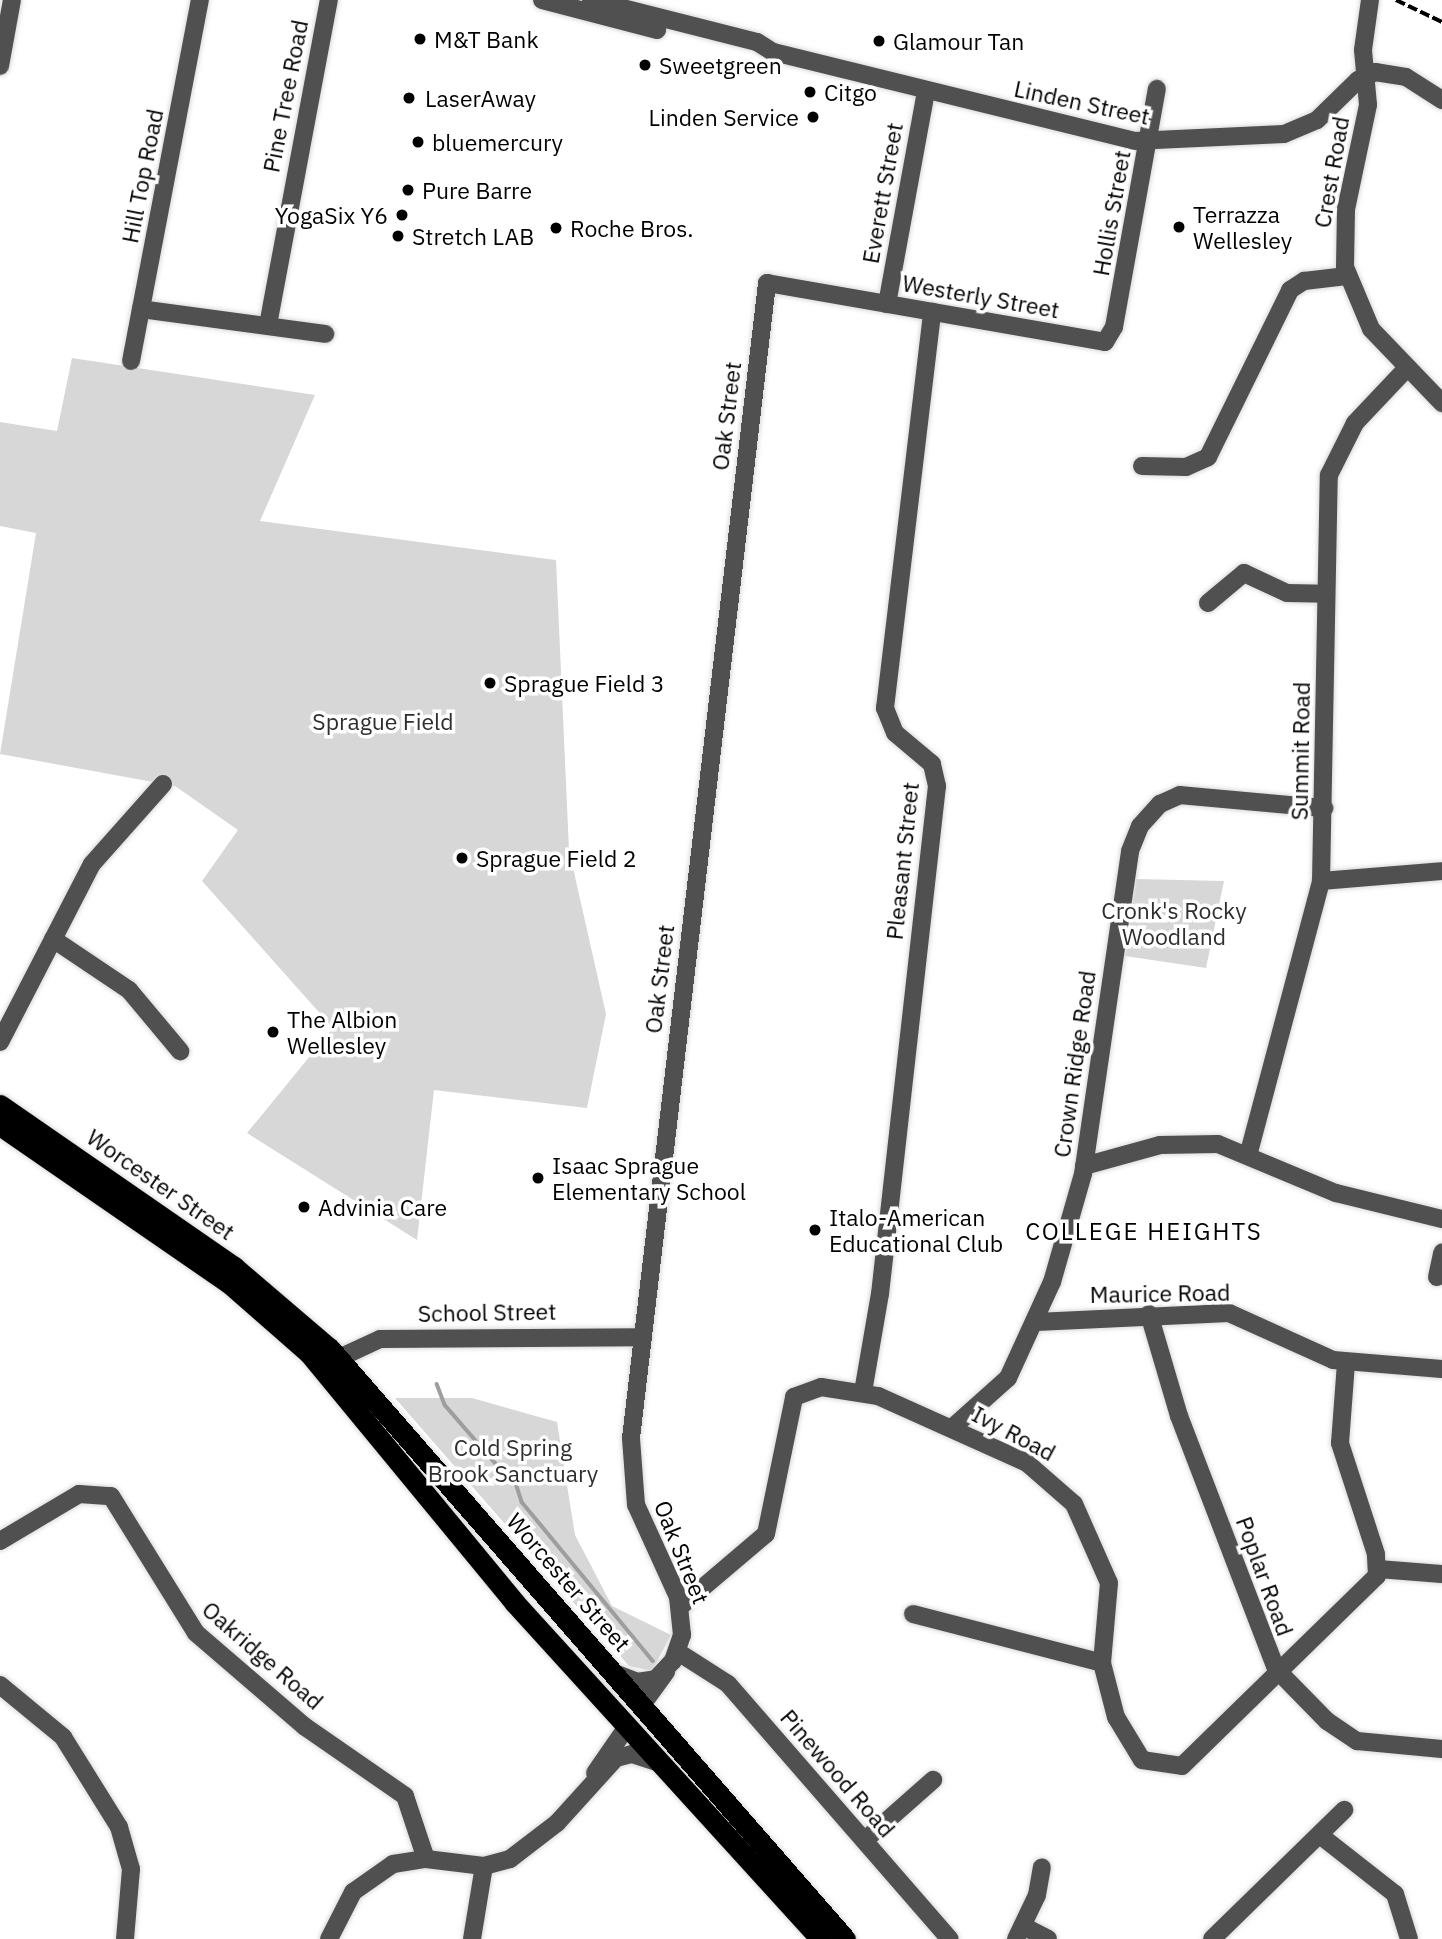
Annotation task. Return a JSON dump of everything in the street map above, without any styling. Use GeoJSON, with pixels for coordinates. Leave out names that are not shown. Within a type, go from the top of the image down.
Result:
{"type":"FeatureCollection","features":[{"type":"Feature","properties":{"kind":"highway","name":"Worcester Street"},"geometry":{"type":"LineString","coordinates":[[0,1105],[234,1267],[339,1359],[845,1939]]}},
{"type":"Feature","properties":{"kind":"highway","name":"Worcester Street"},"geometry":{"type":"LineString","coordinates":[[0,1125],[220,1276],[294,1338],[353,1399],[585,1683],[821,1939]]}},
{"type":"Feature","properties":{"kind":"highway"},"geometry":{"type":"LineString","coordinates":[[585,1683],[613,1701],[642,1706]]}},
{"type":"Feature","properties":{"kind":"highway"},"geometry":{"type":"LineString","coordinates":[[626,1728],[655,1733],[686,1755]]}},
{"type":"Feature","properties":{"kind":"street"},"geometry":{"type":"LineString","coordinates":[[0,66],[12,0]]}},
{"type":"Feature","properties":{"kind":"street","name":"Hill Top Road"},"geometry":{"type":"LineString","coordinates":[[131,361],[200,0]]}},
{"type":"Feature","properties":{"kind":"street","name":"Pine Tree Road"},"geometry":{"type":"LineString","coordinates":[[268,326],[329,0]]}},
{"type":"Feature","properties":{"kind":"street","name":"Linden Street"},"geometry":{"type":"LineString","coordinates":[[542,0],[753,54],[773,52]]}},
{"type":"Feature","properties":{"kind":"street","name":"Linden Street"},"geometry":{"type":"LineString","coordinates":[[591,0],[757,42],[773,52],[926,91],[1148,142],[1290,133],[1321,117],[1366,75]]}},
{"type":"Feature","properties":{"kind":"street","name":"Crest Road"},"geometry":{"type":"LineString","coordinates":[[1370,3],[1367,110],[1343,226],[1347,276],[1366,322],[1442,403]]}},
{"type":"Feature","properties":{"kind":"street"},"geometry":{"type":"LineString","coordinates":[[1366,75],[1402,75],[1442,100]]}},
{"type":"Feature","properties":{"kind":"street","name":"Hollis Street"},"geometry":{"type":"LineString","coordinates":[[1105,342],[1114,330],[1157,89]]}},
{"type":"Feature","properties":{"kind":"street","name":"Everett Street"},"geometry":{"type":"LineString","coordinates":[[887,304],[926,91]]}},
{"type":"Feature","properties":{"kind":"street"},"geometry":{"type":"LineString","coordinates":[[1142,466],[1186,467],[1208,457],[1290,290],[1304,281],[1347,276]]}},
{"type":"Feature","properties":{"kind":"street","name":"Westerly Street"},"geometry":{"type":"LineString","coordinates":[[767,283],[1105,342]]}},
{"type":"Feature","properties":{"kind":"street","name":"Oak Street"},"geometry":{"type":"LineString","coordinates":[[642,1706],[678,1652],[681,1606],[645,1532],[631,1479],[641,1337],[767,283]]}},
{"type":"Feature","properties":{"kind":"street"},"geometry":{"type":"LineString","coordinates":[[141,309],[325,334]]}},
{"type":"Feature","properties":{"kind":"street","name":"Pleasant Street"},"geometry":{"type":"LineString","coordinates":[[863,1392],[880,1294],[937,793],[932,764],[898,737],[885,708],[932,312]]}},
{"type":"Feature","properties":{"kind":"street","name":"Summit Road"},"geometry":{"type":"LineString","coordinates":[[1249,1152],[1321,881],[1326,594],[1334,459],[1359,418],[1407,368]]}},
{"type":"Feature","properties":{"kind":"street"},"geometry":{"type":"LineString","coordinates":[[1208,603],[1244,572],[1287,593],[1326,594]]}},
{"type":"Feature","properties":{"kind":"street"},"geometry":{"type":"LineString","coordinates":[[0,1042],[92,864],[163,784]]}},
{"type":"Feature","properties":{"kind":"street","name":"Crown Ridge Road"},"geometry":{"type":"LineString","coordinates":[[952,1428],[1004,1383],[1036,1322],[1084,1166],[1130,851],[1144,819],[1167,800],[1187,794],[1324,808]]}},
{"type":"Feature","properties":{"kind":"street"},"geometry":{"type":"LineString","coordinates":[[1321,881],[1442,871]]}},
{"type":"Feature","properties":{"kind":"street"},"geometry":{"type":"LineString","coordinates":[[53,939],[129,990],[180,1051]]}},
{"type":"Feature","properties":{"kind":"street"},"geometry":{"type":"LineString","coordinates":[[1084,1166],[1170,1144],[1249,1152],[1336,1193],[1442,1219]]}},
{"type":"Feature","properties":{"kind":"street"},"geometry":{"type":"LineString","coordinates":[[1437,1277],[1442,1253]]}},
{"type":"Feature","properties":{"kind":"street","name":"Maurice Road"},"geometry":{"type":"LineString","coordinates":[[1036,1322],[1149,1314],[1241,1315],[1346,1363],[1442,1370]]}},
{"type":"Feature","properties":{"kind":"street","name":"Poplar Road"},"geometry":{"type":"LineString","coordinates":[[1149,1314],[1179,1416],[1280,1675],[1332,1726],[1357,1741],[1442,1749]]}},
{"type":"Feature","properties":{"kind":"street","name":"School Street"},"geometry":{"type":"LineString","coordinates":[[339,1359],[380,1339],[641,1337]]}},
{"type":"Feature","properties":{"kind":"street"},"geometry":{"type":"LineString","coordinates":[[1346,1363],[1340,1443],[1378,1569],[1442,1574]]}},
{"type":"Feature","properties":{"kind":"street","name":"Ivy Road"},"geometry":{"type":"LineString","coordinates":[[681,1606],[766,1534],[794,1397],[817,1387],[863,1392],[952,1428],[1034,1468],[1077,1509],[1110,1588],[1102,1663],[1127,1742],[1142,1760],[1162,1768],[1195,1758],[1365,1591],[1378,1569]]}},
{"type":"Feature","properties":{"kind":"street","name":"Oakridge Road"},"geometry":{"type":"LineString","coordinates":[[0,1541],[79,1494],[111,1496],[196,1633],[304,1726],[405,1796],[426,1859]]}},
{"type":"Feature","properties":{"kind":"street"},"geometry":{"type":"LineString","coordinates":[[913,1614],[1102,1663]]}},
{"type":"Feature","properties":{"kind":"street","name":"Pinewood Road"},"geometry":{"type":"LineString","coordinates":[[678,1652],[728,1684],[950,1939]]}},
{"type":"Feature","properties":{"kind":"street"},"geometry":{"type":"LineString","coordinates":[[610,1669],[641,1682],[668,1669]]}},
{"type":"Feature","properties":{"kind":"street"},"geometry":{"type":"LineString","coordinates":[[0,1685],[63,1737],[119,1827],[131,1869],[125,1939]]}},
{"type":"Feature","properties":{"kind":"street"},"geometry":{"type":"LineString","coordinates":[[330,1939],[353,1892],[374,1875],[426,1859],[484,1866],[510,1859],[545,1833],[592,1779],[626,1728]]}},
{"type":"Feature","properties":{"kind":"street"},"geometry":{"type":"LineString","coordinates":[[592,1779],[624,1755],[659,1763]]}},
{"type":"Feature","properties":{"kind":"street"},"geometry":{"type":"LineString","coordinates":[[865,1840],[933,1780]]}},
{"type":"Feature","properties":{"kind":"street"},"geometry":{"type":"LineString","coordinates":[[1212,1939],[1321,1836],[1344,1810]]}},
{"type":"Feature","properties":{"kind":"street"},"geometry":{"type":"LineString","coordinates":[[1321,1836],[1395,1894],[1409,1939]]}},
{"type":"Feature","properties":{"kind":"street"},"geometry":{"type":"LineString","coordinates":[[472,1939],[484,1866]]}},
{"type":"Feature","properties":{"kind":"street"},"geometry":{"type":"LineString","coordinates":[[1042,1867],[1019,1933],[1048,1939]]}},
{"type":"Feature","properties":{"kind":"green space","name":"Sprague Field"},"geometry":{"type":"Polygon","coordinates":[[[72,358],[315,395],[260,521],[556,560],[569,850],[606,1014],[587,1108],[434,1090],[417,1240],[247,1133],[333,1028],[202,881],[238,830],[175,786],[0,754],[36,533],[0,526],[0,422],[57,431],[72,358]]]}},
{"type":"Feature","properties":{"kind":"green space","name":"Cronk's Rocky Woodland"},"geometry":{"type":"Polygon","coordinates":[[[1136,879],[1224,881],[1206,968],[1125,956],[1136,879]]]}},
{"type":"Feature","properties":{"kind":"green space","name":"Cold Spring Brook Sanctuary"},"geometry":{"type":"Polygon","coordinates":[[[395,1398],[472,1398],[557,1422],[575,1535],[612,1606],[671,1635],[652,1671],[629,1666],[395,1398]]]}},
{"type":"Feature","properties":{"kind":"waterway"},"geometry":{"type":"LineString","coordinates":[[437,1384],[445,1405],[497,1465],[512,1471],[522,1502],[653,1661]]}},
{"type":"Feature","properties":{"kind":"railway"},"geometry":{"type":"LineString","coordinates":[[1396,0],[1442,22]]}},
{"type":"Feature","properties":{"kind":"place","name":"M&T Bank"},"geometry":{"type":"Point","coordinates":[420,39]}},
{"type":"Feature","properties":{"kind":"place","name":"Glamour Tan"},"geometry":{"type":"Point","coordinates":[879,41]}},
{"type":"Feature","properties":{"kind":"place","name":"Sweetgreen"},"geometry":{"type":"Point","coordinates":[645,65]}},
{"type":"Feature","properties":{"kind":"place","name":"Citgo"},"geometry":{"type":"Point","coordinates":[810,92]}},
{"type":"Feature","properties":{"kind":"place","name":"LaserAway"},"geometry":{"type":"Point","coordinates":[409,98]}},
{"type":"Feature","properties":{"kind":"place","name":"Linden Service"},"geometry":{"type":"Point","coordinates":[813,117]}},
{"type":"Feature","properties":{"kind":"place","name":"bluemercury"},"geometry":{"type":"Point","coordinates":[418,142]}},
{"type":"Feature","properties":{"kind":"place","name":"Pure Barre"},"geometry":{"type":"Point","coordinates":[408,190]}},
{"type":"Feature","properties":{"kind":"place","name":"YogaSix Y6"},"geometry":{"type":"Point","coordinates":[402,215]}},
{"type":"Feature","properties":{"kind":"place","name":"Terrazza Wellesley"},"geometry":{"type":"Point","coordinates":[1179,227]}},
{"type":"Feature","properties":{"kind":"place","name":"Roche Bros."},"geometry":{"type":"Point","coordinates":[556,228]}},
{"type":"Feature","properties":{"kind":"place","name":"Stretch LAB"},"geometry":{"type":"Point","coordinates":[398,236]}},
{"type":"Feature","properties":{"kind":"place","name":"Sprague Field 3"},"geometry":{"type":"Point","coordinates":[490,683]}},
{"type":"Feature","properties":{"kind":"place","name":"Sprague Field 2"},"geometry":{"type":"Point","coordinates":[462,858]}},
{"type":"Feature","properties":{"kind":"place","name":"The Albion Wellesley"},"geometry":{"type":"Point","coordinates":[273,1032]}},
{"type":"Feature","properties":{"kind":"place","name":"Isaac Sprague Elementary School"},"geometry":{"type":"Point","coordinates":[538,1178]}},
{"type":"Feature","properties":{"kind":"place","name":"Advinia Care"},"geometry":{"type":"Point","coordinates":[304,1207]}},
{"type":"Feature","properties":{"kind":"place","name":"Italo-American Educational Club"},"geometry":{"type":"Point","coordinates":[815,1230]}},
{"type":"Feature","properties":{"kind":"district","name":"COLLEGE HEIGHTS"},"geometry":{"type":"Point","coordinates":[1144,1232]}}]}
